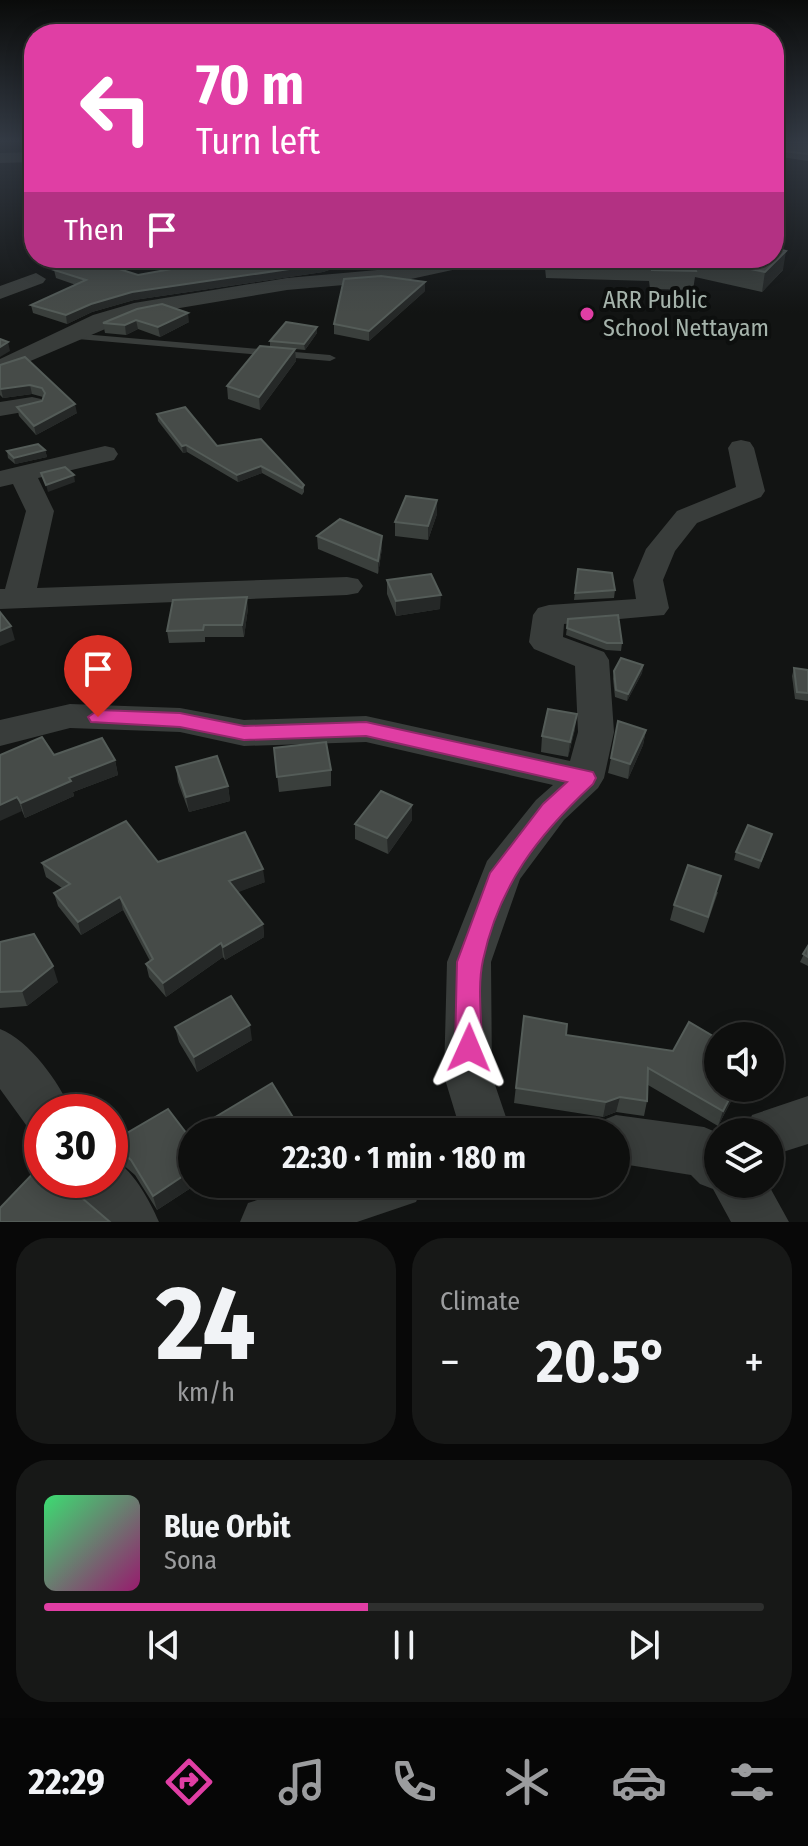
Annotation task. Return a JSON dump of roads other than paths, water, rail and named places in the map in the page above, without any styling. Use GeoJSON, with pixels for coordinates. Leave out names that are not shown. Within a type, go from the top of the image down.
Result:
{"type":"FeatureCollection","features":[{"type":"Feature","properties":{"kind":"street"},"geometry":{"type":"LineString","coordinates":[[0,367],[108,316],[136,309],[267,286],[435,268]]}},
{"type":"Feature","properties":{"kind":"street"},"geometry":{"type":"LineString","coordinates":[[0,293],[36,279]]}},
{"type":"Feature","properties":{"kind":"street"},"geometry":{"type":"LineString","coordinates":[[0,409],[32,404]]}},
{"type":"Feature","properties":{"kind":"street"},"geometry":{"type":"LineString","coordinates":[[482,1118],[468,1076],[469,962],[502,873],[550,810],[585,778],[596,732],[592,660],[546,642],[549,615],[653,608],[648,580],[661,549],[687,517],[751,491],[741,448]]}},
{"type":"Feature","properties":{"kind":"street"},"geometry":{"type":"LineString","coordinates":[[105,454],[11,476],[40,511],[9,598],[347,586]]}},
{"type":"Feature","properties":{"kind":"street"},"geometry":{"type":"LineString","coordinates":[[0,733],[70,716],[180,720],[244,733],[366,729],[585,778]]}},
{"type":"Feature","properties":{"kind":"street"},"geometry":{"type":"LineString","coordinates":[[0,1051],[33,1094]]}},
{"type":"Feature","properties":{"kind":"street"},"geometry":{"type":"LineString","coordinates":[[784,1128],[808,1120]]}},
{"type":"Feature","properties":{"kind":"street"},"geometry":{"type":"LineString","coordinates":[[630,1142],[704,1160]]}},
{"type":"Feature","properties":{"kind":"street"},"geometry":{"type":"LineString","coordinates":[[114,1198],[132,1222]]}},
{"type":"Feature","properties":{"kind":"street"},"geometry":{"type":"LineString","coordinates":[[267,1222],[350,1198]]}},
{"type":"Feature","properties":{"kind":"street"},"geometry":{"type":"LineString","coordinates":[[745,1198],[762,1222]]}},
{"type":"Feature","properties":{"kind":"lane"},"geometry":{"type":"LineString","coordinates":[[70,336],[330,358]]}},
{"type":"Feature","properties":{"kind":"place","name":"ARR Public School Nettayam"},"geometry":{"type":"Point","coordinates":[587,314]}}]}
